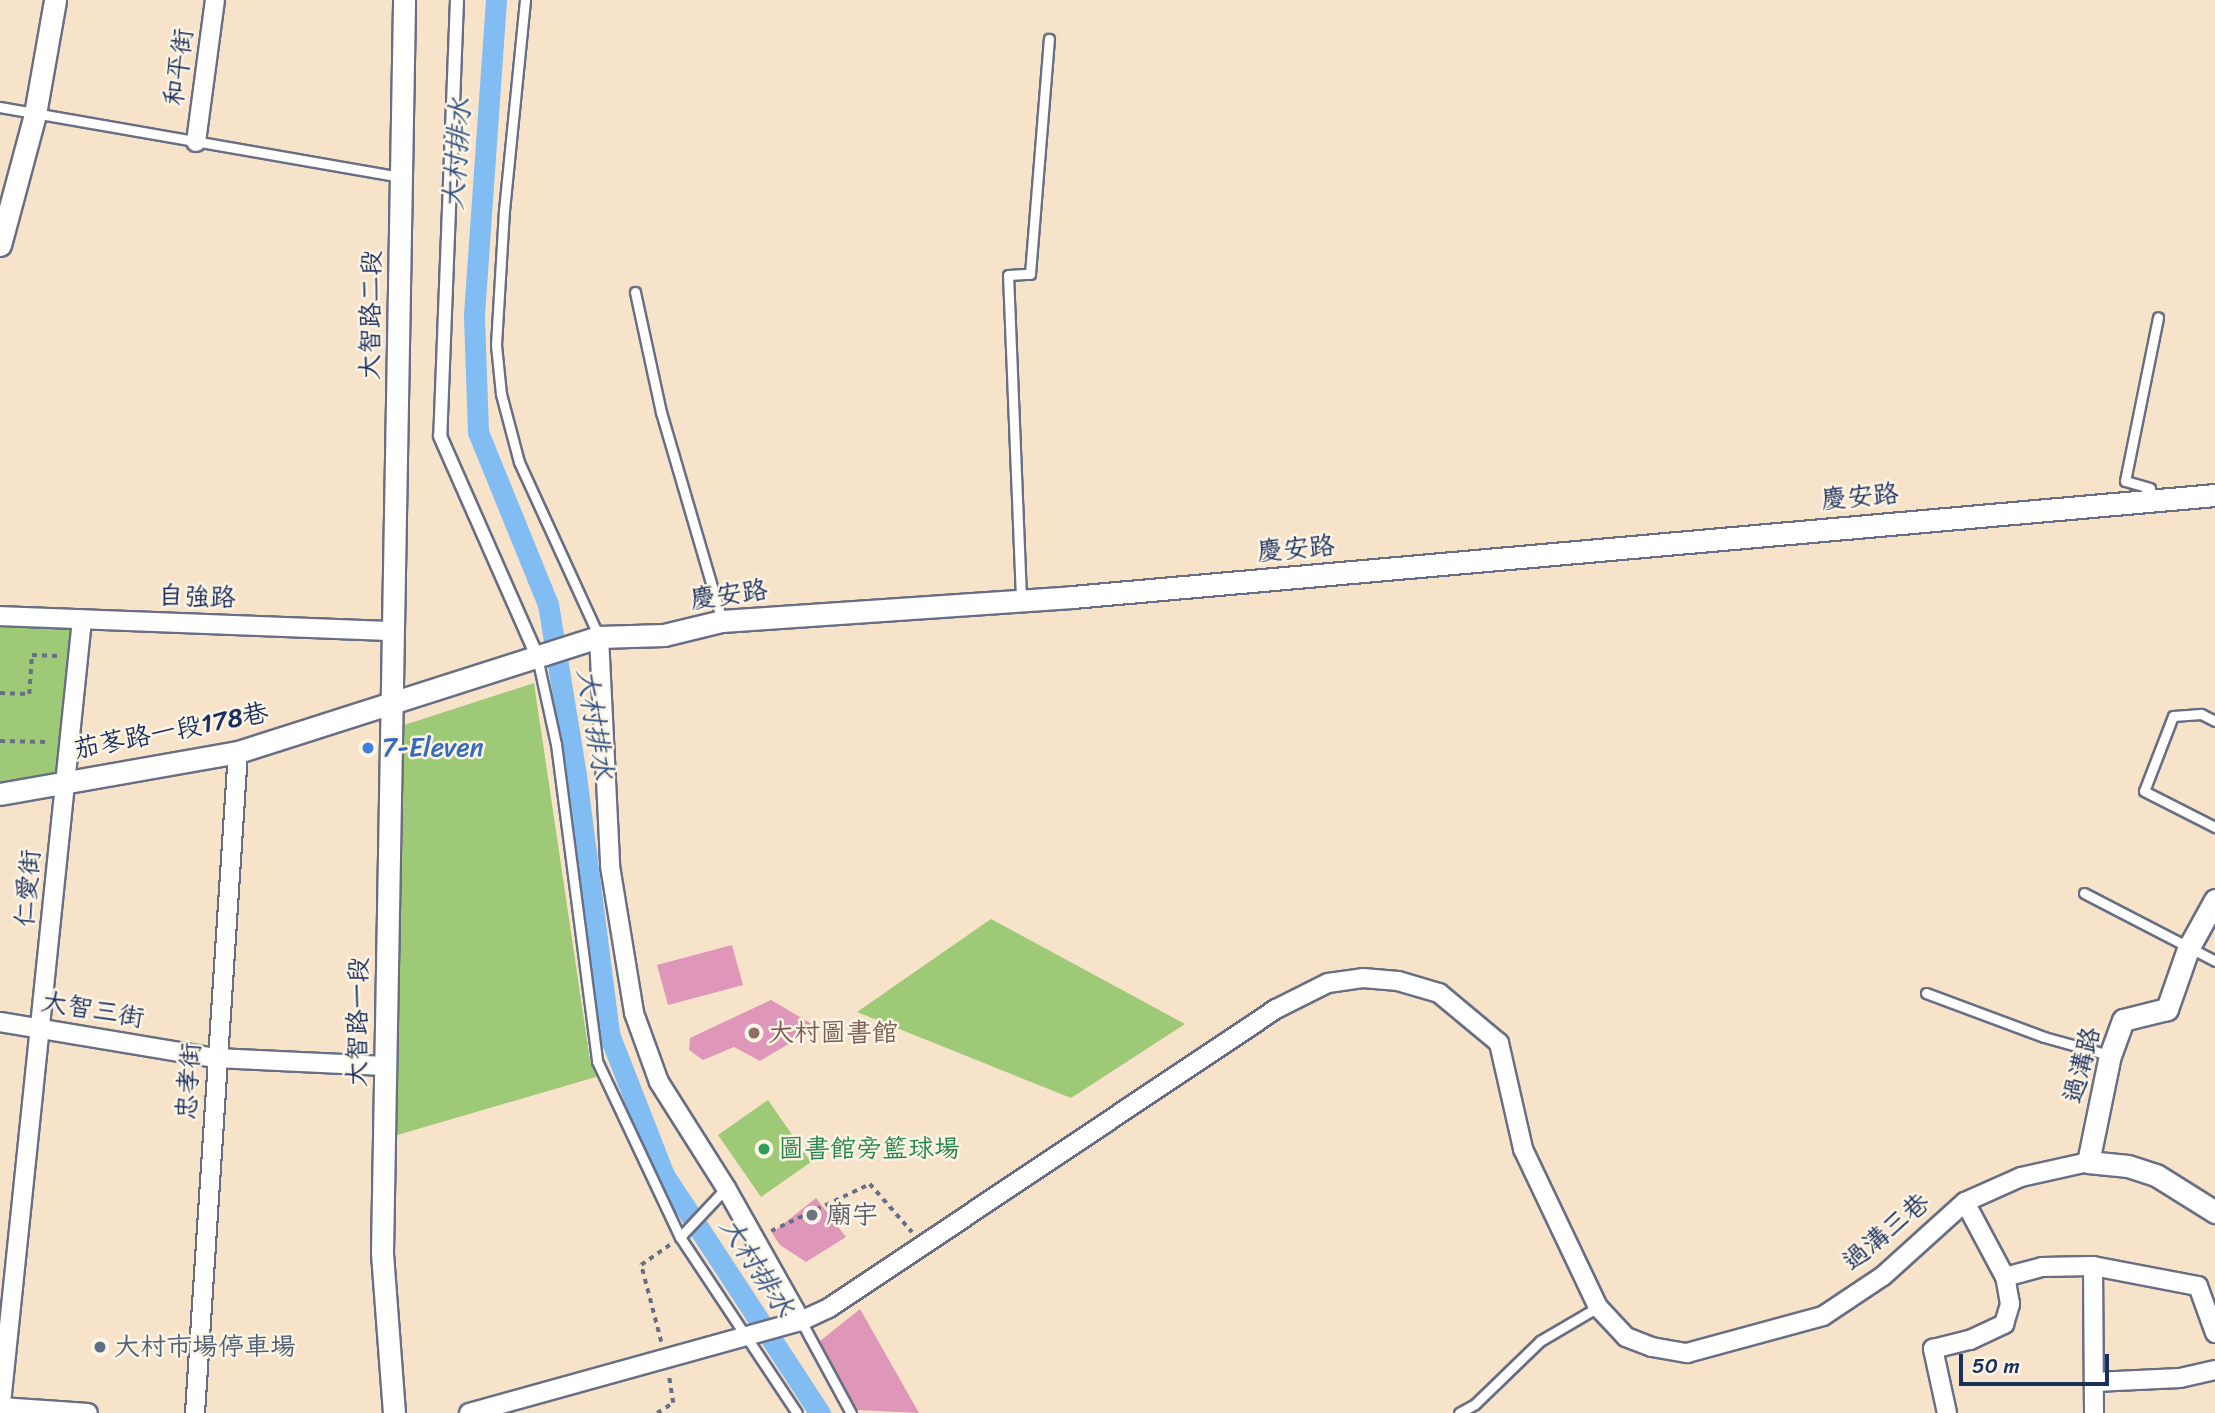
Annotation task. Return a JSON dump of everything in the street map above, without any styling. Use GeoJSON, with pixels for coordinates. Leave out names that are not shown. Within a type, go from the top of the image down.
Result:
{"type":"FeatureCollection","features":[{"type":"Feature","properties":{"kind":"street"},"geometry":{"type":"LineString","coordinates":[[0,245],[35,114],[55,0]]}},
{"type":"Feature","properties":{"kind":"street","name":"和平街"},"geometry":{"type":"LineString","coordinates":[[196,142],[215,0]]}},
{"type":"Feature","properties":{"kind":"street","name":"大智路二段"},"geometry":{"type":"LineString","coordinates":[[393,631],[404,0]]}},
{"type":"Feature","properties":{"kind":"street"},"geometry":{"type":"LineString","coordinates":[[457,0],[440,436],[542,654]]}},
{"type":"Feature","properties":{"kind":"street","name":"慶安路"},"geometry":{"type":"LineString","coordinates":[[391,703],[590,641],[664,635],[722,621],[1021,598],[2215,495]]}},
{"type":"Feature","properties":{"kind":"street","name":"自強路"},"geometry":{"type":"LineString","coordinates":[[0,616],[393,631]]}},
{"type":"Feature","properties":{"kind":"street","name":"仁愛街"},"geometry":{"type":"LineString","coordinates":[[1,1410],[64,781],[72,743],[82,619]]}},
{"type":"Feature","properties":{"kind":"street","name":"大智路一段"},"geometry":{"type":"LineString","coordinates":[[393,631],[382,1252],[394,1413]]}},
{"type":"Feature","properties":{"kind":"street"},"geometry":{"type":"LineString","coordinates":[[590,641],[610,866],[635,1013],[659,1082],[726,1188],[801,1321]]}},
{"type":"Feature","properties":{"kind":"street","name":"茄苳路一段178巷"},"geometry":{"type":"LineString","coordinates":[[0,794],[238,751],[391,703]]}},
{"type":"Feature","properties":{"kind":"street","name":"忠孝街"},"geometry":{"type":"LineString","coordinates":[[195,1413],[238,751]]}},
{"type":"Feature","properties":{"kind":"street","name":"過溝路"},"geometry":{"type":"LineString","coordinates":[[2088,1162],[2110,1055],[2123,1020],[2142,1012],[2167,1009],[2189,949],[2215,900]]}},
{"type":"Feature","properties":{"kind":"street","name":"過溝三巷"},"geometry":{"type":"LineString","coordinates":[[469,1413],[751,1339],[829,1308],[919,1244],[1304,992],[1363,978],[1398,981],[1440,993],[1499,1043],[1523,1149],[1598,1307],[1626,1337],[1687,1353],[1767,1334],[1823,1316],[1883,1276],[1965,1202],[2021,1177],[2088,1162],[2128,1166],[2156,1175],[2215,1212]]}},
{"type":"Feature","properties":{"kind":"street","name":"大智三街"},"geometry":{"type":"LineString","coordinates":[[0,1022],[41,1026],[216,1058],[385,1066]]}},
{"type":"Feature","properties":{"kind":"street"},"geometry":{"type":"LineString","coordinates":[[1947,1413],[1933,1349],[1970,1340],[2004,1324],[2010,1304],[2005,1276],[1965,1202]]}},
{"type":"Feature","properties":{"kind":"street"},"geometry":{"type":"LineString","coordinates":[[2005,1276],[2042,1267],[2093,1266],[2198,1286],[2211,1299],[2215,1333]]}},
{"type":"Feature","properties":{"kind":"street"},"geometry":{"type":"LineString","coordinates":[[2093,1266],[2094,1413]]}},
{"type":"Feature","properties":{"kind":"street"},"geometry":{"type":"LineString","coordinates":[[2095,1382],[2180,1378],[2215,1370]]}},
{"type":"Feature","properties":{"kind":"street"},"geometry":{"type":"LineString","coordinates":[[1,1410],[88,1413]]}},
{"type":"Feature","properties":{"kind":"lane"},"geometry":{"type":"LineString","coordinates":[[525,0],[503,224],[496,345],[501,394],[519,462],[590,641]]}},
{"type":"Feature","properties":{"kind":"lane"},"geometry":{"type":"LineString","coordinates":[[1021,598],[1008,275],[1030,274],[1049,39]]}},
{"type":"Feature","properties":{"kind":"lane"},"geometry":{"type":"LineString","coordinates":[[0,107],[401,177]]}},
{"type":"Feature","properties":{"kind":"lane"},"geometry":{"type":"LineString","coordinates":[[635,292],[661,412],[722,621]]}},
{"type":"Feature","properties":{"kind":"lane"},"geometry":{"type":"LineString","coordinates":[[2144,501],[2150,488],[2126,481],[2158,317]]}},
{"type":"Feature","properties":{"kind":"lane"},"geometry":{"type":"LineString","coordinates":[[542,654],[597,1061],[680,1237],[751,1339],[797,1413]]}},
{"type":"Feature","properties":{"kind":"lane"},"geometry":{"type":"LineString","coordinates":[[2215,721],[2201,714],[2173,716],[2144,791],[2215,827]]}},
{"type":"Feature","properties":{"kind":"lane"},"geometry":{"type":"LineString","coordinates":[[2084,893],[2215,961]]}},
{"type":"Feature","properties":{"kind":"lane"},"geometry":{"type":"LineString","coordinates":[[1926,993],[2043,1037],[2110,1055]]}},
{"type":"Feature","properties":{"kind":"lane"},"geometry":{"type":"LineString","coordinates":[[680,1237],[726,1188]]}},
{"type":"Feature","properties":{"kind":"lane"},"geometry":{"type":"LineString","coordinates":[[1459,1413],[1475,1404],[1540,1341],[1598,1307]]}},
{"type":"Feature","properties":{"kind":"lane"},"geometry":{"type":"LineString","coordinates":[[801,1321],[851,1413]]}},
{"type":"Feature","properties":{"kind":"path"},"geometry":{"type":"LineString","coordinates":[[59,665],[60,652]]}},
{"type":"Feature","properties":{"kind":"path"},"geometry":{"type":"LineString","coordinates":[[0,693],[29,694],[32,655],[79,657]]}},
{"type":"Feature","properties":{"kind":"path"},"geometry":{"type":"LineString","coordinates":[[53,743],[54,730]]}},
{"type":"Feature","properties":{"kind":"path"},"geometry":{"type":"LineString","coordinates":[[0,741],[72,743]]}},
{"type":"Feature","properties":{"kind":"path"},"geometry":{"type":"LineString","coordinates":[[753,1240],[870,1184],[901,1215],[919,1244]]}},
{"type":"Feature","properties":{"kind":"path"},"geometry":{"type":"LineString","coordinates":[[657,1413],[673,1403],[666,1360],[641,1265],[680,1237]]}},
{"type":"Feature","properties":{"kind":"green space"},"geometry":{"type":"Polygon","coordinates":[[[0,616],[82,619],[64,781],[0,788],[0,616]]]}},
{"type":"Feature","properties":{"kind":"green space"},"geometry":{"type":"Polygon","coordinates":[[[534,683],[590,1060],[599,1076],[394,1136],[401,726],[534,683]]]}},
{"type":"Feature","properties":{"kind":"green space"},"geometry":{"type":"Polygon","coordinates":[[[991,919],[1185,1024],[1071,1098],[857,1012],[991,919]]]}},
{"type":"Feature","properties":{"kind":"green space","name":"圖書館旁籃球場"},"geometry":{"type":"Polygon","coordinates":[[[768,1100],[811,1162],[761,1197],[718,1135],[768,1100]]]}},
{"type":"Feature","properties":{"kind":"building"},"geometry":{"type":"Polygon","coordinates":[[[732,945],[743,985],[668,1005],[657,965],[732,945]]]}},
{"type":"Feature","properties":{"kind":"building","name":"大村圖書館"},"geometry":{"type":"Polygon","coordinates":[[[771,1000],[817,1027],[760,1061],[734,1047],[703,1060],[689,1050],[690,1038],[771,1000]]]}},
{"type":"Feature","properties":{"kind":"building","name":"廟宇"},"geometry":{"type":"Polygon","coordinates":[[[816,1198],[846,1237],[806,1262],[780,1245],[772,1233],[816,1198]]]}},
{"type":"Feature","properties":{"kind":"building"},"geometry":{"type":"Polygon","coordinates":[[[860,1309],[919,1413],[857,1410],[820,1341],[860,1309]]]}},
{"type":"Feature","properties":{"kind":"waterway","name":"大村排水"},"geometry":{"type":"LineString","coordinates":[[496,0],[474,317],[478,432],[548,604],[576,775],[609,1034],[664,1175],[820,1413]]}},
{"type":"Feature","properties":{"kind":"place","name":"7-Eleven"},"geometry":{"type":"Point","coordinates":[368,748]}},
{"type":"Feature","properties":{"kind":"place","name":"大村圖書館"},"geometry":{"type":"Point","coordinates":[754,1033]}},
{"type":"Feature","properties":{"kind":"place","name":"圖書館旁籃球場"},"geometry":{"type":"Point","coordinates":[764,1149]}},
{"type":"Feature","properties":{"kind":"place","name":"廟宇"},"geometry":{"type":"Point","coordinates":[812,1215]}},
{"type":"Feature","properties":{"kind":"place","name":"大村市場停車場"},"geometry":{"type":"Point","coordinates":[100,1347]}}]}
